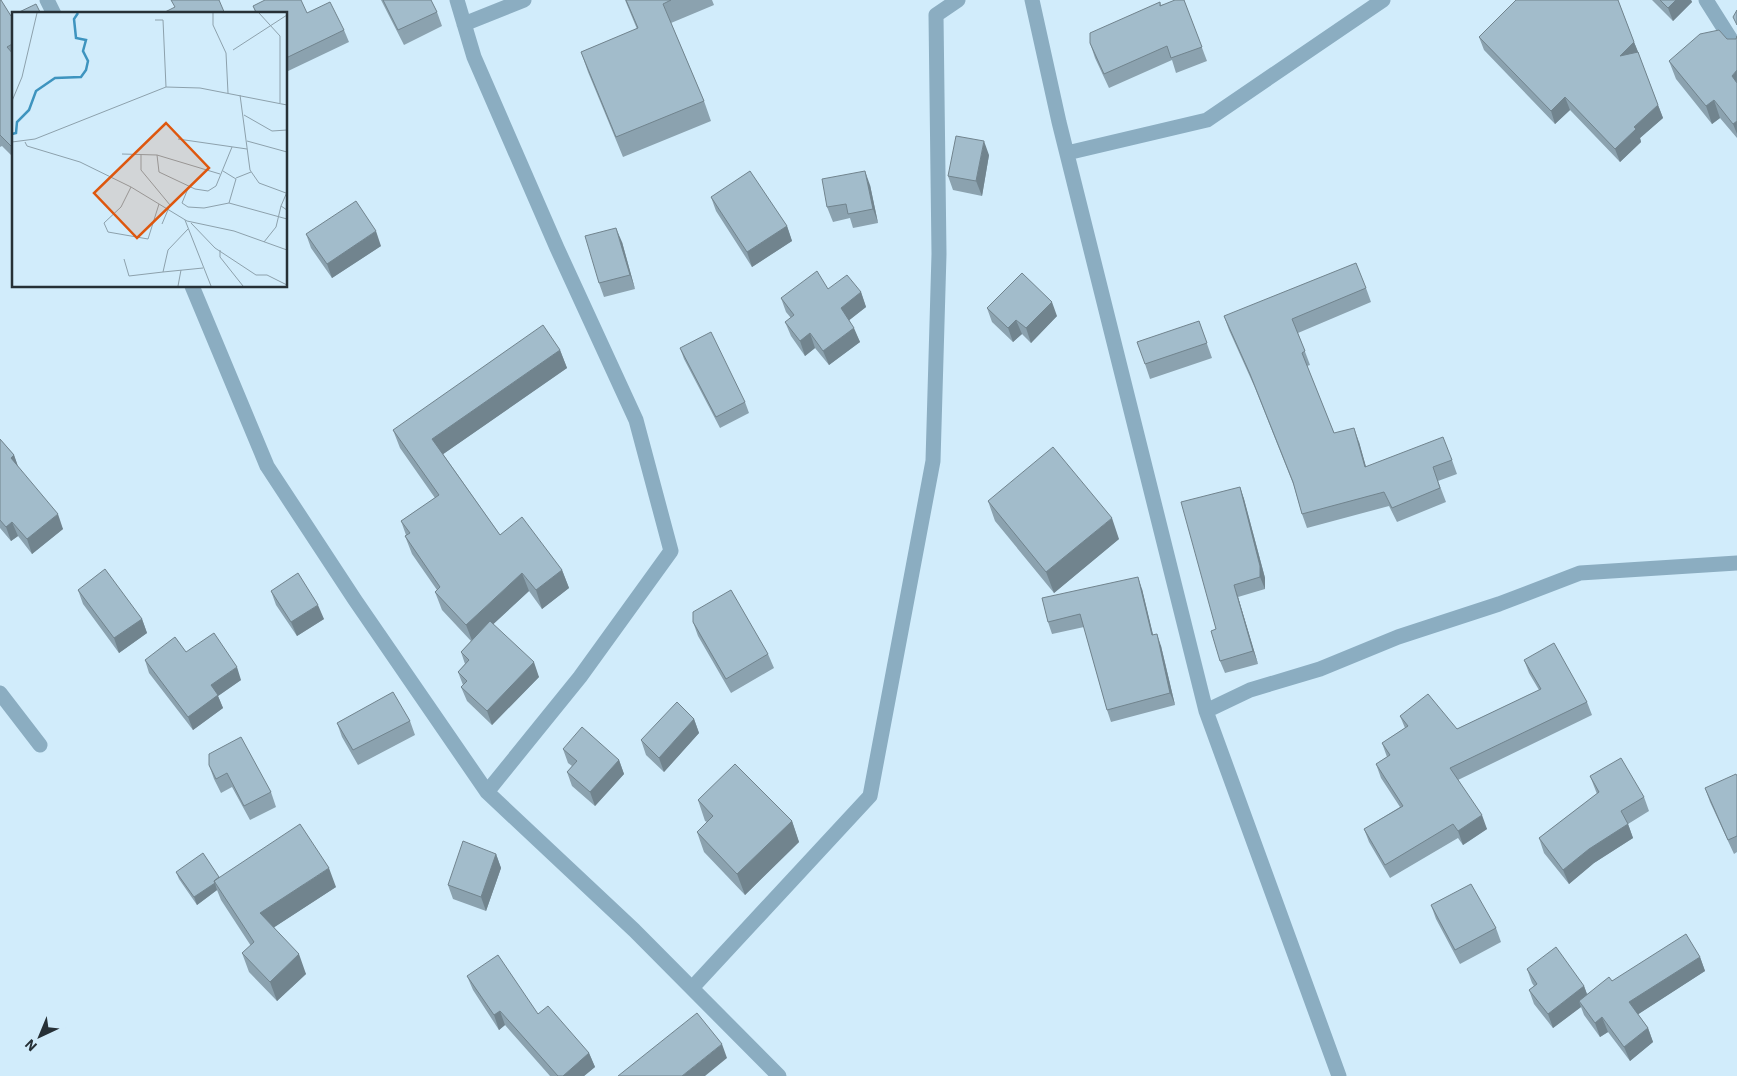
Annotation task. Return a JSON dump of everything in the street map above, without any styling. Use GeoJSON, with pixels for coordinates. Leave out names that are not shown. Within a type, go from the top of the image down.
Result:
{"type":"FeatureCollection","features":[{"type":"Feature","properties":{"kind":"street"},"geometry":{"type":"LineString","coordinates":[[47,0],[53,12]]}},
{"type":"Feature","properties":{"kind":"street"},"geometry":{"type":"LineString","coordinates":[[457,0],[474,57],[553,239],[636,420],[671,551],[580,677],[487,792]]}},
{"type":"Feature","properties":{"kind":"street"},"geometry":{"type":"LineString","coordinates":[[464,24],[524,0]]}},
{"type":"Feature","properties":{"kind":"street"},"geometry":{"type":"LineString","coordinates":[[692,988],[870,796],[933,461],[939,254],[936,15],[958,0]]}},
{"type":"Feature","properties":{"kind":"street"},"geometry":{"type":"LineString","coordinates":[[1032,0],[1067,153],[1206,711],[1340,1076]]}},
{"type":"Feature","properties":{"kind":"street"},"geometry":{"type":"LineString","coordinates":[[1067,153],[1207,120],[1383,0]]}},
{"type":"Feature","properties":{"kind":"street"},"geometry":{"type":"LineString","coordinates":[[1706,0],[1737,49]]}},
{"type":"Feature","properties":{"kind":"street"},"geometry":{"type":"LineString","coordinates":[[193,288],[267,466],[355,600],[487,792],[634,930],[779,1076]]}},
{"type":"Feature","properties":{"kind":"street"},"geometry":{"type":"LineString","coordinates":[[1206,711],[1250,690],[1320,669],[1398,637],[1499,604],[1580,573],[1737,563]]}},
{"type":"Feature","properties":{"kind":"street"},"geometry":{"type":"LineString","coordinates":[[0,693],[40,745]]}},
{"type":"Feature","properties":{"kind":"building"},"geometry":{"type":"Polygon","coordinates":[[[1,0],[12,15],[12,44],[7,47],[12,53],[12,147],[0,135],[1,0]]]}},
{"type":"Feature","properties":{"kind":"building"},"geometry":{"type":"Polygon","coordinates":[[[171,0],[219,0],[224,12],[165,12],[175,7],[171,0]]]}},
{"type":"Feature","properties":{"kind":"building"},"geometry":{"type":"Polygon","coordinates":[[[265,0],[301,0],[307,13],[330,2],[344,30],[288,57],[288,12],[256,12],[253,6],[265,0]]]}},
{"type":"Feature","properties":{"kind":"building"},"geometry":{"type":"Polygon","coordinates":[[[383,0],[431,0],[437,12],[398,30],[383,0]]]}},
{"type":"Feature","properties":{"kind":"building"},"geometry":{"type":"Polygon","coordinates":[[[626,0],[671,0],[663,4],[704,101],[616,137],[581,52],[638,28],[626,0]]]}},
{"type":"Feature","properties":{"kind":"building"},"geometry":{"type":"Polygon","coordinates":[[[1175,0],[1184,0],[1202,47],[1171,58],[1167,46],[1104,74],[1090,43],[1090,33],[1160,2],[1160,6],[1175,0]]]}},
{"type":"Feature","properties":{"kind":"building"},"geometry":{"type":"Polygon","coordinates":[[[1516,0],[1618,0],[1634,42],[1620,56],[1638,52],[1658,105],[1634,127],[1636,129],[1615,149],[1565,97],[1551,111],[1479,37],[1516,0]]]}},
{"type":"Feature","properties":{"kind":"building"},"geometry":{"type":"Polygon","coordinates":[[[1660,0],[1676,0],[1668,8],[1660,0]]]}},
{"type":"Feature","properties":{"kind":"building"},"geometry":{"type":"Polygon","coordinates":[[[36,4],[40,12],[19,12],[36,4]]]}},
{"type":"Feature","properties":{"kind":"building"},"geometry":{"type":"Polygon","coordinates":[[[1737,10],[1737,25],[1733,17],[1737,10]]]}},
{"type":"Feature","properties":{"kind":"building"},"geometry":{"type":"Polygon","coordinates":[[[1719,30],[1727,39],[1736,39],[1737,36],[1737,70],[1732,76],[1737,83],[1737,121],[1733,124],[1714,100],[1706,106],[1669,61],[1700,34],[1719,30]]]}},
{"type":"Feature","properties":{"kind":"building"},"geometry":{"type":"Polygon","coordinates":[[[956,136],[984,141],[976,181],[948,176],[956,136]]]}},
{"type":"Feature","properties":{"kind":"building"},"geometry":{"type":"Polygon","coordinates":[[[750,171],[787,226],[747,252],[711,197],[750,171]]]}},
{"type":"Feature","properties":{"kind":"building"},"geometry":{"type":"Polygon","coordinates":[[[865,171],[873,209],[848,214],[846,204],[827,207],[822,179],[865,171]]]}},
{"type":"Feature","properties":{"kind":"building"},"geometry":{"type":"Polygon","coordinates":[[[356,201],[376,231],[327,264],[306,234],[356,201]]]}},
{"type":"Feature","properties":{"kind":"building"},"geometry":{"type":"Polygon","coordinates":[[[616,228],[630,275],[599,283],[585,236],[616,228]]]}},
{"type":"Feature","properties":{"kind":"building"},"geometry":{"type":"Polygon","coordinates":[[[1356,263],[1366,288],[1292,319],[1305,351],[1302,353],[1334,433],[1354,428],[1365,467],[1443,437],[1452,460],[1433,467],[1440,488],[1392,508],[1384,492],[1302,514],[1293,482],[1250,374],[1224,316],[1356,263]]]}},
{"type":"Feature","properties":{"kind":"building"},"geometry":{"type":"Polygon","coordinates":[[[817,271],[828,289],[847,275],[861,292],[841,308],[854,328],[823,351],[810,333],[800,341],[785,322],[794,315],[781,298],[817,271]]]}},
{"type":"Feature","properties":{"kind":"building"},"geometry":{"type":"Polygon","coordinates":[[[1022,273],[1052,302],[1026,328],[1016,320],[1008,328],[987,308],[1022,273]]]}},
{"type":"Feature","properties":{"kind":"building"},"geometry":{"type":"Polygon","coordinates":[[[1199,321],[1207,343],[1145,364],[1137,342],[1199,321]]]}},
{"type":"Feature","properties":{"kind":"building"},"geometry":{"type":"Polygon","coordinates":[[[543,325],[560,350],[432,439],[500,535],[522,517],[562,570],[536,590],[522,573],[466,625],[435,592],[440,587],[405,536],[410,533],[401,521],[439,495],[393,430],[543,325]]]}},
{"type":"Feature","properties":{"kind":"building"},"geometry":{"type":"Polygon","coordinates":[[[711,332],[745,402],[716,417],[680,348],[711,332]]]}},
{"type":"Feature","properties":{"kind":"building"},"geometry":{"type":"Polygon","coordinates":[[[0,439],[14,455],[11,458],[58,514],[27,539],[12,522],[6,527],[0,520],[0,439]]]}},
{"type":"Feature","properties":{"kind":"building"},"geometry":{"type":"Polygon","coordinates":[[[1053,447],[1112,518],[1046,572],[988,501],[1053,447]]]}},
{"type":"Feature","properties":{"kind":"building"},"geometry":{"type":"Polygon","coordinates":[[[1240,487],[1260,566],[1260,577],[1234,585],[1253,651],[1220,661],[1211,631],[1216,629],[1181,502],[1240,487]]]}},
{"type":"Feature","properties":{"kind":"building"},"geometry":{"type":"Polygon","coordinates":[[[105,569],[142,619],[114,638],[78,590],[105,569]]]}},
{"type":"Feature","properties":{"kind":"building"},"geometry":{"type":"Polygon","coordinates":[[[298,573],[318,605],[291,622],[271,591],[298,573]]]}},
{"type":"Feature","properties":{"kind":"building"},"geometry":{"type":"Polygon","coordinates":[[[1138,577],[1152,635],[1157,634],[1170,693],[1107,710],[1080,614],[1048,622],[1042,598],[1138,577]]]}},
{"type":"Feature","properties":{"kind":"building"},"geometry":{"type":"Polygon","coordinates":[[[731,590],[768,654],[726,679],[693,622],[693,612],[731,590]]]}},
{"type":"Feature","properties":{"kind":"building"},"geometry":{"type":"Polygon","coordinates":[[[490,621],[534,662],[487,711],[461,687],[467,681],[458,672],[469,660],[461,652],[490,621]]]}},
{"type":"Feature","properties":{"kind":"building"},"geometry":{"type":"Polygon","coordinates":[[[214,633],[237,667],[211,685],[218,695],[188,717],[145,660],[175,637],[186,652],[214,633]]]}},
{"type":"Feature","properties":{"kind":"building"},"geometry":{"type":"Polygon","coordinates":[[[1554,643],[1587,702],[1450,768],[1482,815],[1458,831],[1453,824],[1385,865],[1364,829],[1403,806],[1376,764],[1390,755],[1382,743],[1408,726],[1400,716],[1428,694],[1457,729],[1541,689],[1524,660],[1554,643]]]}},
{"type":"Feature","properties":{"kind":"building"},"geometry":{"type":"Polygon","coordinates":[[[393,692],[410,721],[353,750],[337,723],[393,692]]]}},
{"type":"Feature","properties":{"kind":"building"},"geometry":{"type":"Polygon","coordinates":[[[677,702],[694,719],[659,758],[641,740],[677,702]]]}},
{"type":"Feature","properties":{"kind":"building"},"geometry":{"type":"Polygon","coordinates":[[[582,727],[619,760],[590,792],[567,772],[577,761],[563,749],[582,727]]]}},
{"type":"Feature","properties":{"kind":"building"},"geometry":{"type":"Polygon","coordinates":[[[241,737],[271,792],[244,806],[227,773],[216,779],[209,765],[209,754],[241,737]]]}},
{"type":"Feature","properties":{"kind":"building"},"geometry":{"type":"Polygon","coordinates":[[[1621,758],[1644,797],[1621,811],[1628,824],[1589,849],[1563,870],[1539,838],[1599,792],[1590,776],[1621,758]]]}},
{"type":"Feature","properties":{"kind":"building"},"geometry":{"type":"Polygon","coordinates":[[[735,764],[792,821],[737,874],[697,832],[713,816],[698,800],[735,764]]]}},
{"type":"Feature","properties":{"kind":"building"},"geometry":{"type":"Polygon","coordinates":[[[1736,774],[1737,836],[1728,840],[1705,788],[1736,774]]]}},
{"type":"Feature","properties":{"kind":"building"},"geometry":{"type":"Polygon","coordinates":[[[300,824],[329,868],[260,913],[299,954],[270,982],[242,953],[254,942],[214,881],[300,824]]]}},
{"type":"Feature","properties":{"kind":"building"},"geometry":{"type":"Polygon","coordinates":[[[463,841],[496,854],[481,897],[448,885],[463,841]]]}},
{"type":"Feature","properties":{"kind":"building"},"geometry":{"type":"Polygon","coordinates":[[[203,853],[219,877],[214,881],[215,883],[194,897],[176,872],[203,853]]]}},
{"type":"Feature","properties":{"kind":"building"},"geometry":{"type":"Polygon","coordinates":[[[1471,884],[1496,928],[1455,950],[1431,905],[1471,884]]]}},
{"type":"Feature","properties":{"kind":"building"},"geometry":{"type":"Polygon","coordinates":[[[1686,934],[1700,957],[1629,1002],[1648,1028],[1624,1047],[1602,1017],[1595,1023],[1579,1001],[1609,977],[1612,981],[1686,934]]]}},
{"type":"Feature","properties":{"kind":"building"},"geometry":{"type":"Polygon","coordinates":[[[1556,947],[1584,986],[1548,1014],[1529,990],[1537,984],[1527,969],[1556,947]]]}},
{"type":"Feature","properties":{"kind":"building"},"geometry":{"type":"Polygon","coordinates":[[[498,955],[538,1014],[548,1006],[589,1053],[563,1076],[558,1076],[500,1011],[494,1015],[467,976],[498,955]]]}},
{"type":"Feature","properties":{"kind":"building"},"geometry":{"type":"Polygon","coordinates":[[[697,1013],[722,1044],[682,1076],[618,1076],[697,1013]]]}}]}
